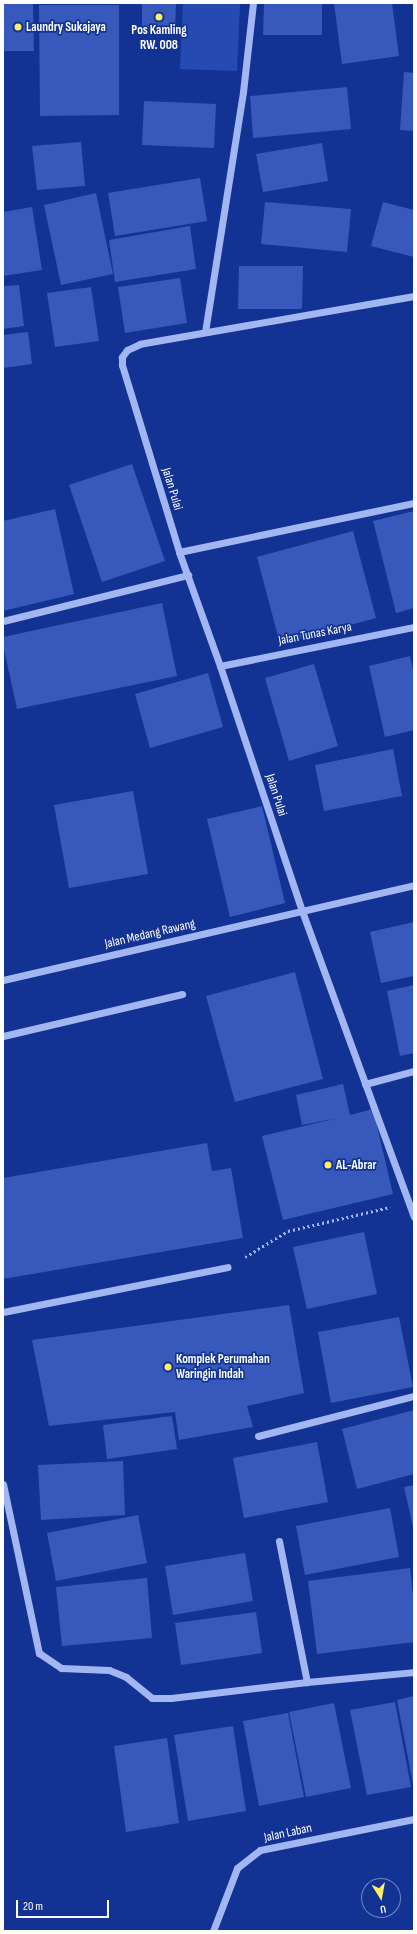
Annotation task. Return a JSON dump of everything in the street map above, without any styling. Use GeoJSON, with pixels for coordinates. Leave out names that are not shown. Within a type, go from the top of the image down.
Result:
{"type":"FeatureCollection","features":[{"type":"Feature","properties":{"kind":"street"},"geometry":{"type":"LineString","coordinates":[[204,332],[243,92],[252,3]]}},
{"type":"Feature","properties":{"kind":"street","name":"Jalan Pulai"},"geometry":{"type":"LineString","coordinates":[[414,296],[140,344],[127,350],[122,357],[122,365],[179,552],[220,666],[302,911],[414,1217]]}},
{"type":"Feature","properties":{"kind":"street"},"geometry":{"type":"LineString","coordinates":[[179,552],[414,503]]}},
{"type":"Feature","properties":{"kind":"street"},"geometry":{"type":"LineString","coordinates":[[3,621],[188,575]]}},
{"type":"Feature","properties":{"kind":"street","name":"Jalan Tunas Karya"},"geometry":{"type":"LineString","coordinates":[[220,666],[414,627]]}},
{"type":"Feature","properties":{"kind":"street","name":"Jalan Medang Rawang"},"geometry":{"type":"LineString","coordinates":[[3,980],[414,886]]}},
{"type":"Feature","properties":{"kind":"street"},"geometry":{"type":"LineString","coordinates":[[3,1036],[182,994]]}},
{"type":"Feature","properties":{"kind":"street"},"geometry":{"type":"LineString","coordinates":[[365,1084],[414,1071]]}},
{"type":"Feature","properties":{"kind":"street"},"geometry":{"type":"LineString","coordinates":[[3,1312],[228,1267]]}},
{"type":"Feature","properties":{"kind":"street"},"geometry":{"type":"LineString","coordinates":[[258,1436],[414,1396]]}},
{"type":"Feature","properties":{"kind":"street"},"geometry":{"type":"LineString","coordinates":[[3,1484],[39,1652],[61,1668],[109,1670],[126,1677],[152,1698],[171,1698],[307,1682],[414,1672]]}},
{"type":"Feature","properties":{"kind":"street"},"geometry":{"type":"LineString","coordinates":[[279,1541],[307,1682]]}},
{"type":"Feature","properties":{"kind":"street","name":"Jalan Laban"},"geometry":{"type":"LineString","coordinates":[[213,1931],[238,1868],[260,1850],[414,1819]]}},
{"type":"Feature","properties":{"kind":"path"},"geometry":{"type":"LineString","coordinates":[[228,1267],[288,1231],[410,1203]]}},
{"type":"Feature","properties":{"kind":"shaded area"},"geometry":{"type":"Polygon","coordinates":[[[183,3],[240,3],[237,71],[180,69],[183,3]]]}},
{"type":"Feature","properties":{"kind":"building","name":"Laundry Sukajaya"},"geometry":{"type":"Polygon","coordinates":[[[3,3],[33,3],[34,51],[3,51],[3,3]]]}},
{"type":"Feature","properties":{"kind":"building","name":"Pos Kamling RW. 008"},"geometry":{"type":"Polygon","coordinates":[[[142,3],[176,3],[175,31],[142,30],[142,3]]]}},
{"type":"Feature","properties":{"kind":"building"},"geometry":{"type":"Polygon","coordinates":[[[264,3],[322,3],[322,35],[263,35],[264,3]]]}},
{"type":"Feature","properties":{"kind":"building"},"geometry":{"type":"Polygon","coordinates":[[[334,3],[392,3],[399,56],[342,64],[334,3]]]}},
{"type":"Feature","properties":{"kind":"building"},"geometry":{"type":"Polygon","coordinates":[[[39,5],[119,5],[119,115],[40,116],[39,5]]]}},
{"type":"Feature","properties":{"kind":"building"},"geometry":{"type":"Polygon","coordinates":[[[404,72],[414,73],[414,131],[400,130],[404,72]]]}},
{"type":"Feature","properties":{"kind":"building"},"geometry":{"type":"Polygon","coordinates":[[[347,87],[351,129],[253,138],[250,96],[347,87]]]}},
{"type":"Feature","properties":{"kind":"building"},"geometry":{"type":"Polygon","coordinates":[[[144,101],[216,104],[214,148],[142,145],[144,101]]]}},
{"type":"Feature","properties":{"kind":"building"},"geometry":{"type":"Polygon","coordinates":[[[81,142],[85,186],[37,190],[32,146],[81,142]]]}},
{"type":"Feature","properties":{"kind":"building"},"geometry":{"type":"Polygon","coordinates":[[[322,143],[328,181],[263,192],[256,154],[322,143]]]}},
{"type":"Feature","properties":{"kind":"building"},"geometry":{"type":"Polygon","coordinates":[[[200,178],[207,221],[115,236],[108,193],[200,178]]]}},
{"type":"Feature","properties":{"kind":"building"},"geometry":{"type":"Polygon","coordinates":[[[96,193],[113,274],[61,285],[44,205],[96,193]]]}},
{"type":"Feature","properties":{"kind":"building"},"geometry":{"type":"Polygon","coordinates":[[[265,202],[351,209],[347,252],[261,244],[265,202]]]}},
{"type":"Feature","properties":{"kind":"building"},"geometry":{"type":"Polygon","coordinates":[[[383,202],[414,210],[414,257],[371,246],[383,202]]]}},
{"type":"Feature","properties":{"kind":"building"},"geometry":{"type":"Polygon","coordinates":[[[32,207],[42,270],[3,276],[3,212],[32,207]]]}},
{"type":"Feature","properties":{"kind":"building"},"geometry":{"type":"Polygon","coordinates":[[[190,226],[196,269],[115,282],[109,240],[190,226]]]}},
{"type":"Feature","properties":{"kind":"building"},"geometry":{"type":"Polygon","coordinates":[[[239,266],[303,266],[302,309],[238,309],[239,266]]]}},
{"type":"Feature","properties":{"kind":"building"},"geometry":{"type":"Polygon","coordinates":[[[180,278],[187,323],[125,333],[118,287],[180,278]]]}},
{"type":"Feature","properties":{"kind":"building"},"geometry":{"type":"Polygon","coordinates":[[[19,285],[24,326],[3,329],[3,286],[19,285]]]}},
{"type":"Feature","properties":{"kind":"building"},"geometry":{"type":"Polygon","coordinates":[[[91,287],[99,341],[55,347],[47,293],[91,287]]]}},
{"type":"Feature","properties":{"kind":"building"},"geometry":{"type":"Polygon","coordinates":[[[28,332],[32,364],[3,368],[3,335],[28,332]]]}},
{"type":"Feature","properties":{"kind":"building"},"geometry":{"type":"Polygon","coordinates":[[[132,464],[165,561],[102,582],[69,485],[132,464]]]}},
{"type":"Feature","properties":{"kind":"building"},"geometry":{"type":"Polygon","coordinates":[[[55,509],[74,594],[3,611],[3,521],[55,509]]]}},
{"type":"Feature","properties":{"kind":"building"},"geometry":{"type":"Polygon","coordinates":[[[414,511],[414,608],[396,613],[373,521],[414,511]]]}},
{"type":"Feature","properties":{"kind":"building"},"geometry":{"type":"Polygon","coordinates":[[[353,531],[376,618],[280,644],[257,557],[353,531]]]}},
{"type":"Feature","properties":{"kind":"building"},"geometry":{"type":"Polygon","coordinates":[[[162,603],[177,676],[17,709],[3,645],[3,637],[162,603]]]}},
{"type":"Feature","properties":{"kind":"building"},"geometry":{"type":"Polygon","coordinates":[[[410,656],[414,674],[414,730],[385,737],[369,666],[410,656]]]}},
{"type":"Feature","properties":{"kind":"building"},"geometry":{"type":"Polygon","coordinates":[[[314,664],[338,746],[289,761],[265,678],[314,664]]]}},
{"type":"Feature","properties":{"kind":"building"},"geometry":{"type":"Polygon","coordinates":[[[208,673],[223,727],[150,748],[135,694],[208,673]]]}},
{"type":"Feature","properties":{"kind":"building"},"geometry":{"type":"Polygon","coordinates":[[[393,749],[402,796],[324,811],[315,765],[393,749]]]}},
{"type":"Feature","properties":{"kind":"building"},"geometry":{"type":"Polygon","coordinates":[[[133,791],[148,874],[69,888],[54,805],[133,791]]]}},
{"type":"Feature","properties":{"kind":"building"},"geometry":{"type":"Polygon","coordinates":[[[262,806],[285,903],[230,917],[207,819],[262,806]]]}},
{"type":"Feature","properties":{"kind":"building"},"geometry":{"type":"Polygon","coordinates":[[[414,922],[414,976],[381,983],[370,932],[414,922]]]}},
{"type":"Feature","properties":{"kind":"building"},"geometry":{"type":"Polygon","coordinates":[[[295,972],[323,1079],[235,1102],[206,996],[295,972]]]}},
{"type":"Feature","properties":{"kind":"building"},"geometry":{"type":"Polygon","coordinates":[[[414,985],[414,1053],[400,1056],[387,991],[414,985]]]}},
{"type":"Feature","properties":{"kind":"building","name":"AL-Abrar"},"geometry":{"type":"Polygon","coordinates":[[[343,1084],[350,1115],[373,1109],[393,1194],[283,1220],[262,1136],[338,1118],[302,1125],[296,1095],[343,1084]]]}},
{"type":"Feature","properties":{"kind":"building"},"geometry":{"type":"Polygon","coordinates":[[[207,1143],[212,1171],[231,1168],[243,1238],[3,1279],[3,1178],[207,1143]]]}},
{"type":"Feature","properties":{"kind":"building"},"geometry":{"type":"Polygon","coordinates":[[[364,1232],[377,1294],[307,1309],[293,1247],[364,1232]]]}},
{"type":"Feature","properties":{"kind":"building","name":"Komplek Perumahan Waringin Indah"},"geometry":{"type":"Polygon","coordinates":[[[289,1305],[304,1393],[247,1406],[253,1427],[179,1440],[175,1412],[49,1426],[32,1340],[289,1305]]]}},
{"type":"Feature","properties":{"kind":"building"},"geometry":{"type":"Polygon","coordinates":[[[399,1317],[413,1387],[331,1403],[318,1332],[399,1317]]]}},
{"type":"Feature","properties":{"kind":"building"},"geometry":{"type":"Polygon","coordinates":[[[414,1410],[414,1474],[357,1489],[342,1429],[414,1410]]]}},
{"type":"Feature","properties":{"kind":"building"},"geometry":{"type":"Polygon","coordinates":[[[172,1416],[177,1449],[107,1459],[103,1425],[172,1416]]]}},
{"type":"Feature","properties":{"kind":"building"},"geometry":{"type":"Polygon","coordinates":[[[317,1442],[328,1502],[244,1518],[233,1458],[317,1442]]]}},
{"type":"Feature","properties":{"kind":"building"},"geometry":{"type":"Polygon","coordinates":[[[123,1461],[125,1515],[41,1520],[38,1465],[123,1461]]]}},
{"type":"Feature","properties":{"kind":"building"},"geometry":{"type":"Polygon","coordinates":[[[414,1485],[414,1527],[413,1527],[404,1487],[414,1485]]]}},
{"type":"Feature","properties":{"kind":"building"},"geometry":{"type":"Polygon","coordinates":[[[390,1508],[399,1557],[305,1575],[296,1526],[390,1508]]]}},
{"type":"Feature","properties":{"kind":"building"},"geometry":{"type":"Polygon","coordinates":[[[138,1515],[147,1563],[56,1581],[47,1533],[138,1515]]]}},
{"type":"Feature","properties":{"kind":"building"},"geometry":{"type":"Polygon","coordinates":[[[245,1553],[253,1601],[173,1615],[165,1566],[245,1553]]]}},
{"type":"Feature","properties":{"kind":"building"},"geometry":{"type":"Polygon","coordinates":[[[410,1568],[414,1604],[414,1642],[317,1654],[308,1581],[410,1568]]]}},
{"type":"Feature","properties":{"kind":"building"},"geometry":{"type":"Polygon","coordinates":[[[147,1578],[152,1638],[62,1646],[56,1587],[147,1578]]]}},
{"type":"Feature","properties":{"kind":"building"},"geometry":{"type":"Polygon","coordinates":[[[256,1612],[262,1653],[181,1665],[175,1623],[256,1612]]]}},
{"type":"Feature","properties":{"kind":"building"},"geometry":{"type":"Polygon","coordinates":[[[414,1696],[414,1784],[413,1784],[397,1700],[414,1696]]]}},
{"type":"Feature","properties":{"kind":"building"},"geometry":{"type":"Polygon","coordinates":[[[395,1702],[411,1787],[367,1795],[350,1710],[395,1702]]]}},
{"type":"Feature","properties":{"kind":"building"},"geometry":{"type":"Polygon","coordinates":[[[334,1703],[351,1788],[306,1797],[289,1712],[334,1703]]]}},
{"type":"Feature","properties":{"kind":"building"},"geometry":{"type":"Polygon","coordinates":[[[288,1713],[304,1797],[259,1806],[243,1721],[288,1713]]]}},
{"type":"Feature","properties":{"kind":"building"},"geometry":{"type":"Polygon","coordinates":[[[233,1726],[246,1811],[188,1821],[174,1735],[233,1726]]]}},
{"type":"Feature","properties":{"kind":"building"},"geometry":{"type":"Polygon","coordinates":[[[167,1738],[179,1823],[126,1832],[114,1746],[167,1738]]]}},
{"type":"Feature","properties":{"kind":"place","name":"Pos Kamling RW. 008"},"geometry":{"type":"Point","coordinates":[159,17]}},
{"type":"Feature","properties":{"kind":"place","name":"Laundry Sukajaya"},"geometry":{"type":"Point","coordinates":[18,27]}},
{"type":"Feature","properties":{"kind":"place","name":"AL-Abrar"},"geometry":{"type":"Point","coordinates":[328,1165]}},
{"type":"Feature","properties":{"kind":"place","name":"Komplek Perumahan Waringin Indah"},"geometry":{"type":"Point","coordinates":[168,1367]}}]}
